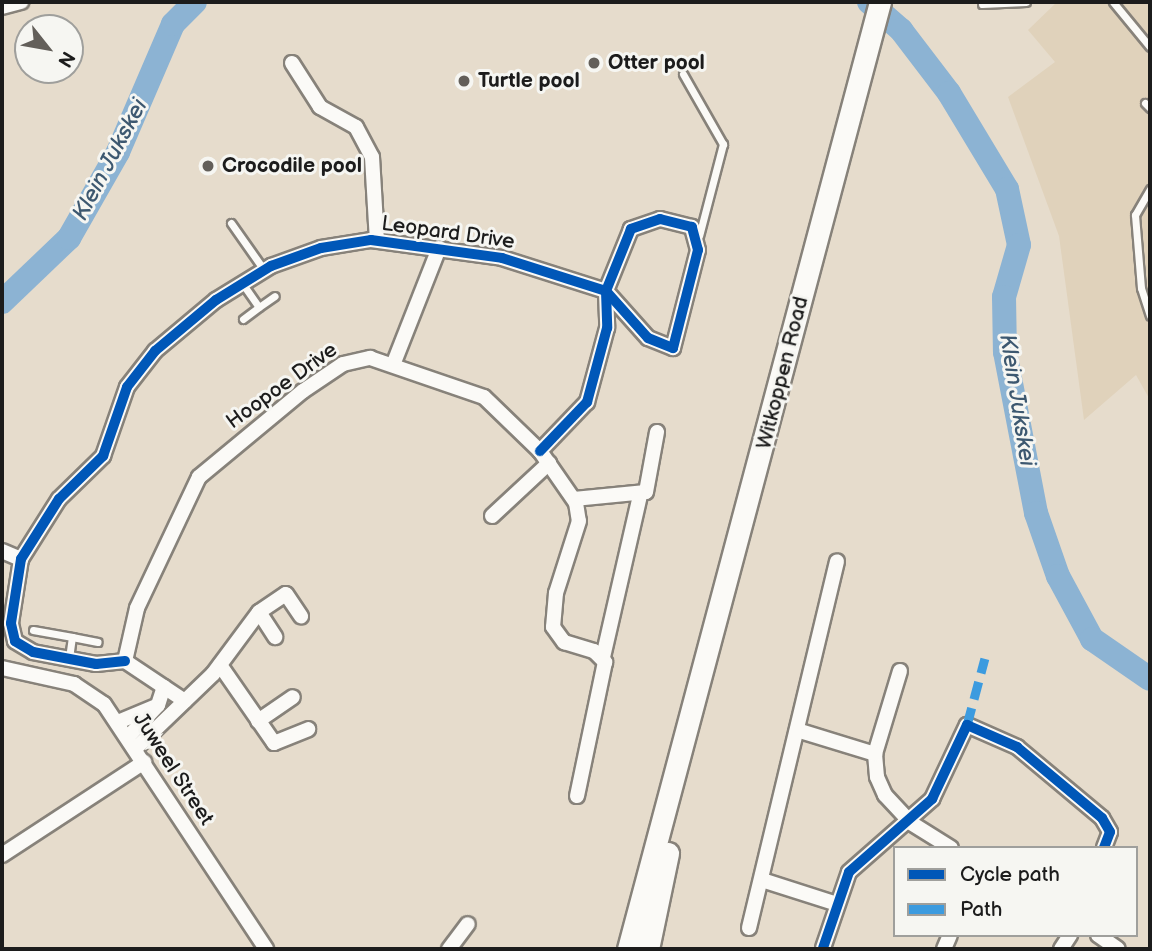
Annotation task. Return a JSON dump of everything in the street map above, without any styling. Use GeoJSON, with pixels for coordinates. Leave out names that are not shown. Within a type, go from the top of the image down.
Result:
{"type":"FeatureCollection","features":[{"type":"Feature","properties":{"kind":"main road","name":"Witkoppen Road"},"geometry":{"type":"LineString","coordinates":[[628,949],[688,744],[880,2]]}},
{"type":"Feature","properties":{"kind":"main road","name":"Witkoppen Road"},"geometry":{"type":"LineString","coordinates":[[648,949],[688,744]]}},
{"type":"Feature","properties":{"kind":"street"},"geometry":{"type":"LineString","coordinates":[[2,7],[20,2]]}},
{"type":"Feature","properties":{"kind":"street"},"geometry":{"type":"LineString","coordinates":[[292,63],[320,107],[356,127],[374,169],[377,240]]}},
{"type":"Feature","properties":{"kind":"street"},"geometry":{"type":"LineString","coordinates":[[492,516],[545,457],[587,402],[607,328],[606,291],[636,225],[668,219],[692,227],[699,243]]}},
{"type":"Feature","properties":{"kind":"street","name":"Leopard Drive"},"geometry":{"type":"LineString","coordinates":[[68,659],[28,650],[12,637],[21,559],[59,499],[103,456],[127,387],[146,363],[242,283],[264,270],[321,248],[377,240],[439,247],[516,261],[606,291],[648,338],[673,348],[699,243]]}},
{"type":"Feature","properties":{"kind":"street"},"geometry":{"type":"LineString","coordinates":[[393,365],[439,247]]}},
{"type":"Feature","properties":{"kind":"street","name":"Hoopoe Drive"},"geometry":{"type":"LineString","coordinates":[[125,661],[137,608],[199,477],[343,364],[361,357],[477,393],[545,457],[574,499]]}},
{"type":"Feature","properties":{"kind":"street"},"geometry":{"type":"LineString","coordinates":[[577,796],[603,657],[640,495],[651,481],[657,432]]}},
{"type":"Feature","properties":{"kind":"street"},"geometry":{"type":"LineString","coordinates":[[603,657],[555,633],[556,593],[579,521],[574,499],[640,495]]}},
{"type":"Feature","properties":{"kind":"street"},"geometry":{"type":"LineString","coordinates":[[2,551],[21,559]]}},
{"type":"Feature","properties":{"kind":"street"},"geometry":{"type":"LineString","coordinates":[[749,928],[837,561]]}},
{"type":"Feature","properties":{"kind":"street"},"geometry":{"type":"LineString","coordinates":[[131,743],[185,701],[220,665],[259,612],[286,594],[301,616]]}},
{"type":"Feature","properties":{"kind":"street"},"geometry":{"type":"LineString","coordinates":[[259,612],[275,637]]}},
{"type":"Feature","properties":{"kind":"street"},"geometry":{"type":"LineString","coordinates":[[68,659],[125,661],[185,701]]}},
{"type":"Feature","properties":{"kind":"street"},"geometry":{"type":"LineString","coordinates":[[220,665],[276,744],[308,729]]}},
{"type":"Feature","properties":{"kind":"street","name":"Juweel Street"},"geometry":{"type":"LineString","coordinates":[[2,668],[81,687],[118,722],[262,948]]}},
{"type":"Feature","properties":{"kind":"street"},"geometry":{"type":"LineString","coordinates":[[900,671],[875,754],[885,795],[911,823],[948,846]]}},
{"type":"Feature","properties":{"kind":"street"},"geometry":{"type":"LineString","coordinates":[[131,743],[158,705],[164,687]]}},
{"type":"Feature","properties":{"kind":"street"},"geometry":{"type":"LineString","coordinates":[[258,721],[293,698]]}},
{"type":"Feature","properties":{"kind":"street"},"geometry":{"type":"LineString","coordinates":[[118,722],[158,705]]}},
{"type":"Feature","properties":{"kind":"street"},"geometry":{"type":"LineString","coordinates":[[823,948],[834,903],[855,865],[911,823],[932,799],[967,725],[1017,747],[1102,818],[1110,832],[1105,846]]}},
{"type":"Feature","properties":{"kind":"street"},"geometry":{"type":"LineString","coordinates":[[797,730],[875,754]]}},
{"type":"Feature","properties":{"kind":"street"},"geometry":{"type":"LineString","coordinates":[[2,855],[144,762]]}},
{"type":"Feature","properties":{"kind":"street"},"geometry":{"type":"LineString","coordinates":[[762,880],[834,903]]}},
{"type":"Feature","properties":{"kind":"street"},"geometry":{"type":"LineString","coordinates":[[449,949],[468,923]]}},
{"type":"Feature","properties":{"kind":"street"},"geometry":{"type":"LineString","coordinates":[[1101,937],[1118,949]]}},
{"type":"Feature","properties":{"kind":"lane"},"geometry":{"type":"LineString","coordinates":[[982,4],[1026,2]]}},
{"type":"Feature","properties":{"kind":"lane"},"geometry":{"type":"LineString","coordinates":[[1113,2],[1150,47]]}},
{"type":"Feature","properties":{"kind":"lane"},"geometry":{"type":"LineString","coordinates":[[683,74],[723,144],[699,243]]}},
{"type":"Feature","properties":{"kind":"lane"},"geometry":{"type":"LineString","coordinates":[[1150,190],[1135,215],[1141,288],[1150,316]]}},
{"type":"Feature","properties":{"kind":"lane"},"geometry":{"type":"LineString","coordinates":[[231,223],[264,270]]}},
{"type":"Feature","properties":{"kind":"lane"},"geometry":{"type":"LineString","coordinates":[[242,283],[259,307]]}},
{"type":"Feature","properties":{"kind":"lane"},"geometry":{"type":"LineString","coordinates":[[243,319],[275,296]]}},
{"type":"Feature","properties":{"kind":"lane"},"geometry":{"type":"LineString","coordinates":[[33,630],[98,642]]}},
{"type":"Feature","properties":{"kind":"lane"},"geometry":{"type":"LineString","coordinates":[[68,659],[72,637]]}},
{"type":"Feature","properties":{"kind":"shaded area"},"geometry":{"type":"Polygon","coordinates":[[[1057,2],[1150,2],[1150,400],[1136,375],[1084,420],[1059,236],[1008,97],[1055,62],[1028,30],[1057,2]]]}},
{"type":"Feature","properties":{"kind":"waterway","name":"Klein Jukskei"},"geometry":{"type":"LineString","coordinates":[[2,302],[69,238],[118,152],[173,24],[195,2]]}},
{"type":"Feature","properties":{"kind":"waterway","name":"Klein Jukskei"},"geometry":{"type":"LineString","coordinates":[[869,2],[901,30],[949,93],[1007,189],[1019,245],[1004,297],[1005,352],[1036,513],[1058,576],[1092,639],[1150,679]]}},
{"type":"Feature","properties":{"kind":"marked path"},"geometry":{"type":"LineString","coordinates":[[967,725],[985,658]]}},
{"type":"Feature","properties":{"kind":"cycle path"},"geometry":{"type":"LineString","coordinates":[[125,661],[96,664],[33,652],[15,641],[11,623],[21,559],[59,499],[103,456],[127,387],[155,351],[216,300],[271,266],[321,248],[371,240],[502,258],[606,291],[648,338],[673,348],[698,250],[692,227],[660,219],[631,229],[606,291],[607,328],[587,402],[540,451]]}},
{"type":"Feature","properties":{"kind":"cycle path"},"geometry":{"type":"LineString","coordinates":[[823,948],[849,872],[932,799],[967,725],[1017,747],[1102,818],[1110,832],[1105,846]]}},
{"type":"Feature","properties":{"kind":"place","name":"Otter pool"},"geometry":{"type":"Point","coordinates":[594,63]}},
{"type":"Feature","properties":{"kind":"place","name":"Turtle pool"},"geometry":{"type":"Point","coordinates":[464,81]}},
{"type":"Feature","properties":{"kind":"place","name":"Crocodile pool"},"geometry":{"type":"Point","coordinates":[208,166]}}]}
